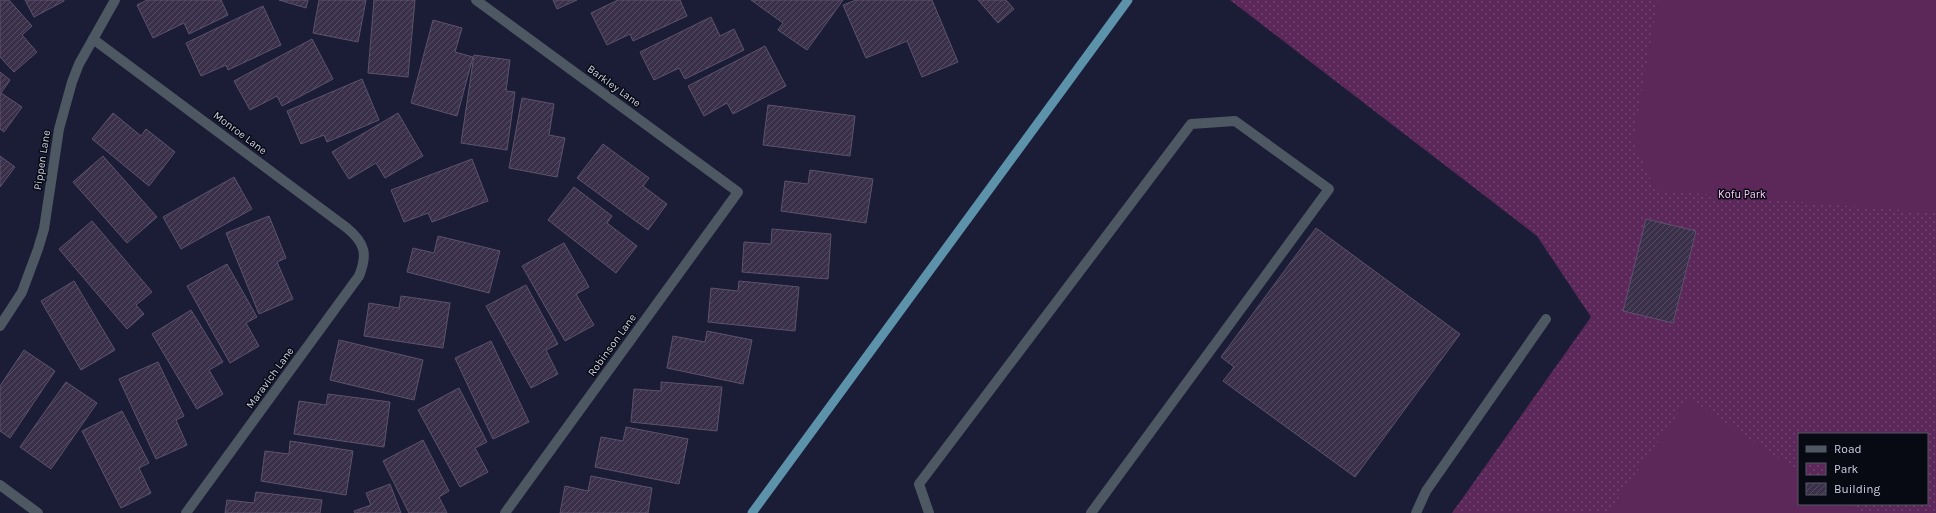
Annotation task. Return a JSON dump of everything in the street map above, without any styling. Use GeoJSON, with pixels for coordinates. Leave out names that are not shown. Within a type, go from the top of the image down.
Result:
{"type":"FeatureCollection","features":[{"type":"Feature","properties":{"kind":"street","name":"Pippen Lane"},"geometry":{"type":"LineString","coordinates":[[0,326],[22,292],[38,249],[44,229],[59,129],[64,108],[79,64],[116,0]]}},
{"type":"Feature","properties":{"kind":"street","name":"Barkley Lane"},"geometry":{"type":"LineString","coordinates":[[476,0],[738,192]]}},
{"type":"Feature","properties":{"kind":"street","name":"Monroe Lane"},"geometry":{"type":"LineString","coordinates":[[93,39],[347,228],[357,236],[363,246],[364,254]]}},
{"type":"Feature","properties":{"kind":"street"},"geometry":{"type":"LineString","coordinates":[[929,513],[919,484],[1191,124],[1235,121],[1329,189],[1091,513]]}},
{"type":"Feature","properties":{"kind":"street","name":"Robinson Lane"},"geometry":{"type":"LineString","coordinates":[[505,513],[738,192]]}},
{"type":"Feature","properties":{"kind":"street","name":"Maravich Lane"},"geometry":{"type":"LineString","coordinates":[[186,513],[352,287],[364,265],[364,254]]}},
{"type":"Feature","properties":{"kind":"street"},"geometry":{"type":"LineString","coordinates":[[1416,513],[1426,491],[1546,319]]}},
{"type":"Feature","properties":{"kind":"street"},"geometry":{"type":"LineString","coordinates":[[0,485],[38,513]]}},
{"type":"Feature","properties":{"kind":"green space","name":"Kofu Park"},"geometry":{"type":"Polygon","coordinates":[[[1230,0],[1936,0],[1936,513],[1452,513],[1591,317],[1537,236],[1230,0]]]}},
{"type":"Feature","properties":{"kind":"green space"},"geometry":{"type":"Polygon","coordinates":[[[1658,0],[1936,0],[1936,213],[1656,190],[1633,141],[1658,0]]]}},
{"type":"Feature","properties":{"kind":"green space"},"geometry":{"type":"Polygon","coordinates":[[[1689,398],[1798,471],[1798,505],[1848,505],[1860,513],[1608,513],[1689,398]]]}},
{"type":"Feature","properties":{"kind":"building"},"geometry":{"type":"Polygon","coordinates":[[[0,0],[9,0],[32,26],[22,35],[37,52],[14,72],[0,57],[0,0]]]}},
{"type":"Feature","properties":{"kind":"building"},"geometry":{"type":"Polygon","coordinates":[[[25,0],[64,0],[64,1],[34,17],[25,0]]]}},
{"type":"Feature","properties":{"kind":"building"},"geometry":{"type":"Polygon","coordinates":[[[147,0],[221,0],[228,15],[189,34],[184,23],[153,38],[137,5],[147,0]]]}},
{"type":"Feature","properties":{"kind":"building"},"geometry":{"type":"Polygon","coordinates":[[[279,0],[308,0],[306,8],[279,0]]]}},
{"type":"Feature","properties":{"kind":"building"},"geometry":{"type":"Polygon","coordinates":[[[319,0],[366,0],[358,42],[313,33],[319,0]]]}},
{"type":"Feature","properties":{"kind":"building"},"geometry":{"type":"Polygon","coordinates":[[[374,0],[415,0],[408,77],[368,73],[374,0]]]}},
{"type":"Feature","properties":{"kind":"building"},"geometry":{"type":"Polygon","coordinates":[[[553,0],[577,0],[557,9],[553,0]]]}},
{"type":"Feature","properties":{"kind":"building"},"geometry":{"type":"Polygon","coordinates":[[[618,0],[680,0],[687,16],[633,41],[630,34],[607,45],[591,13],[618,0]]]}},
{"type":"Feature","properties":{"kind":"building"},"geometry":{"type":"Polygon","coordinates":[[[751,0],[843,0],[807,50],[778,30],[783,23],[751,0]]]}},
{"type":"Feature","properties":{"kind":"building"},"geometry":{"type":"Polygon","coordinates":[[[856,0],[932,0],[958,62],[922,77],[907,41],[866,58],[843,5],[856,0]]]}},
{"type":"Feature","properties":{"kind":"building"},"geometry":{"type":"Polygon","coordinates":[[[978,0],[1006,0],[1014,9],[998,23],[978,0]]]}},
{"type":"Feature","properties":{"kind":"building"},"geometry":{"type":"Polygon","coordinates":[[[263,6],[281,45],[228,70],[226,65],[201,76],[186,43],[263,6]]]}},
{"type":"Feature","properties":{"kind":"building"},"geometry":{"type":"Polygon","coordinates":[[[711,17],[720,36],[734,29],[744,50],[685,79],[679,68],[654,80],[640,52],[711,17]]]}},
{"type":"Feature","properties":{"kind":"building"},"geometry":{"type":"Polygon","coordinates":[[[433,20],[462,28],[455,52],[473,57],[457,116],[411,103],[433,20]]]}},
{"type":"Feature","properties":{"kind":"building"},"geometry":{"type":"Polygon","coordinates":[[[312,39],[333,79],[282,106],[277,96],[250,110],[234,81],[312,39]]]}},
{"type":"Feature","properties":{"kind":"building"},"geometry":{"type":"Polygon","coordinates":[[[765,46],[786,86],[733,114],[727,103],[704,116],[688,86],[765,46]]]}},
{"type":"Feature","properties":{"kind":"building"},"geometry":{"type":"Polygon","coordinates":[[[474,55],[510,60],[506,91],[515,92],[507,150],[461,143],[474,55]]]}},
{"type":"Feature","properties":{"kind":"building"},"geometry":{"type":"Polygon","coordinates":[[[0,72],[10,80],[1,93],[22,107],[4,132],[0,129],[0,72]]]}},
{"type":"Feature","properties":{"kind":"building"},"geometry":{"type":"Polygon","coordinates":[[[362,79],[379,120],[327,142],[324,135],[301,144],[287,111],[362,79]]]}},
{"type":"Feature","properties":{"kind":"building"},"geometry":{"type":"Polygon","coordinates":[[[522,98],[554,104],[549,135],[565,138],[557,177],[509,168],[522,98]]]}},
{"type":"Feature","properties":{"kind":"building"},"geometry":{"type":"Polygon","coordinates":[[[768,105],[855,116],[850,156],[763,145],[768,105]]]}},
{"type":"Feature","properties":{"kind":"building"},"geometry":{"type":"Polygon","coordinates":[[[113,113],[141,136],[146,129],[175,152],[149,186],[92,139],[113,113]]]}},
{"type":"Feature","properties":{"kind":"building"},"geometry":{"type":"Polygon","coordinates":[[[398,113],[423,156],[385,178],[376,163],[349,179],[332,152],[398,113]]]}},
{"type":"Feature","properties":{"kind":"building"},"geometry":{"type":"Polygon","coordinates":[[[603,144],[649,178],[643,186],[667,204],[648,230],[577,178],[603,144]]]}},
{"type":"Feature","properties":{"kind":"building"},"geometry":{"type":"Polygon","coordinates":[[[0,156],[15,167],[0,187],[0,156]]]}},
{"type":"Feature","properties":{"kind":"building"},"geometry":{"type":"Polygon","coordinates":[[[103,156],[157,217],[127,243],[73,182],[103,156]]]}},
{"type":"Feature","properties":{"kind":"building"},"geometry":{"type":"Polygon","coordinates":[[[472,159],[488,201],[432,222],[428,213],[404,222],[391,190],[472,159]]]}},
{"type":"Feature","properties":{"kind":"building"},"geometry":{"type":"Polygon","coordinates":[[[810,170],[873,179],[866,223],[781,211],[785,181],[808,184],[810,170]]]}},
{"type":"Feature","properties":{"kind":"building"},"geometry":{"type":"Polygon","coordinates":[[[234,177],[252,209],[181,249],[163,217],[234,177]]]}},
{"type":"Feature","properties":{"kind":"building"},"geometry":{"type":"Polygon","coordinates":[[[574,187],[612,216],[607,223],[637,246],[616,273],[548,220],[574,187]]]}},
{"type":"Feature","properties":{"kind":"building"},"geometry":{"type":"Polygon","coordinates":[[[269,216],[286,258],[277,262],[293,299],[259,314],[226,233],[269,216]]]}},
{"type":"Feature","properties":{"kind":"building"},"geometry":{"type":"Polygon","coordinates":[[[1646,219],[1696,231],[1673,323],[1623,311],[1646,219]]]}},
{"type":"Feature","properties":{"kind":"building"},"geometry":{"type":"Polygon","coordinates":[[[92,221],[152,292],[136,305],[144,314],[127,329],[59,249],[92,221]]]}},
{"type":"Feature","properties":{"kind":"building"},"geometry":{"type":"Polygon","coordinates":[[[1316,228],[1460,334],[1355,477],[1223,381],[1234,367],[1221,357],[1316,228]]]}},
{"type":"Feature","properties":{"kind":"building"},"geometry":{"type":"Polygon","coordinates":[[[772,229],[831,234],[828,279],[742,272],[744,242],[771,244],[772,229]]]}},
{"type":"Feature","properties":{"kind":"building"},"geometry":{"type":"Polygon","coordinates":[[[438,236],[500,251],[489,293],[407,272],[413,248],[434,253],[438,236]]]}},
{"type":"Feature","properties":{"kind":"building"},"geometry":{"type":"Polygon","coordinates":[[[564,243],[589,287],[576,294],[594,325],[565,341],[522,266],[564,243]]]}},
{"type":"Feature","properties":{"kind":"building"},"geometry":{"type":"Polygon","coordinates":[[[227,264],[257,317],[246,323],[259,346],[230,363],[187,286],[227,264]]]}},
{"type":"Feature","properties":{"kind":"building"},"geometry":{"type":"Polygon","coordinates":[[[74,281],[115,350],[81,370],[41,301],[74,281]]]}},
{"type":"Feature","properties":{"kind":"building"},"geometry":{"type":"Polygon","coordinates":[[[739,281],[799,287],[795,331],[708,322],[711,288],[738,291],[739,281]]]}},
{"type":"Feature","properties":{"kind":"building"},"geometry":{"type":"Polygon","coordinates":[[[526,285],[558,344],[546,350],[558,374],[531,388],[486,306],[526,285]]]}},
{"type":"Feature","properties":{"kind":"building"},"geometry":{"type":"Polygon","coordinates":[[[401,296],[450,303],[443,348],[364,336],[369,303],[399,308],[401,296]]]}},
{"type":"Feature","properties":{"kind":"building"},"geometry":{"type":"Polygon","coordinates":[[[191,310],[223,362],[209,370],[223,394],[197,409],[152,334],[191,310]]]}},
{"type":"Feature","properties":{"kind":"building"},"geometry":{"type":"Polygon","coordinates":[[[707,331],[752,340],[743,384],[667,368],[673,336],[705,342],[707,331]]]}},
{"type":"Feature","properties":{"kind":"building"},"geometry":{"type":"Polygon","coordinates":[[[339,340],[423,360],[414,400],[330,380],[339,340]]]}},
{"type":"Feature","properties":{"kind":"building"},"geometry":{"type":"Polygon","coordinates":[[[491,341],[529,422],[493,439],[455,358],[491,341]]]}},
{"type":"Feature","properties":{"kind":"building"},"geometry":{"type":"Polygon","coordinates":[[[24,350],[55,371],[10,438],[0,431],[0,386],[24,350]]]}},
{"type":"Feature","properties":{"kind":"building"},"geometry":{"type":"Polygon","coordinates":[[[158,362],[184,416],[176,420],[187,445],[156,459],[119,379],[158,362]]]}},
{"type":"Feature","properties":{"kind":"building"},"geometry":{"type":"Polygon","coordinates":[[[66,382],[97,403],[51,469],[20,447],[66,382]]]}},
{"type":"Feature","properties":{"kind":"building"},"geometry":{"type":"Polygon","coordinates":[[[661,382],[722,387],[717,431],[631,422],[634,389],[661,391],[661,382]]]}},
{"type":"Feature","properties":{"kind":"building"},"geometry":{"type":"Polygon","coordinates":[[[459,388],[487,442],[475,448],[488,472],[460,487],[418,410],[459,388]]]}},
{"type":"Feature","properties":{"kind":"building"},"geometry":{"type":"Polygon","coordinates":[[[328,394],[390,402],[384,447],[294,434],[299,401],[326,405],[328,394]]]}},
{"type":"Feature","properties":{"kind":"building"},"geometry":{"type":"Polygon","coordinates":[[[122,411],[149,463],[139,468],[151,493],[121,508],[82,431],[122,411]]]}},
{"type":"Feature","properties":{"kind":"building"},"geometry":{"type":"Polygon","coordinates":[[[626,427],[688,439],[679,484],[595,467],[601,437],[623,441],[626,427]]]}},
{"type":"Feature","properties":{"kind":"building"},"geometry":{"type":"Polygon","coordinates":[[[423,440],[449,491],[439,497],[447,513],[409,513],[383,461],[423,440]]]}},
{"type":"Feature","properties":{"kind":"building"},"geometry":{"type":"Polygon","coordinates":[[[290,441],[353,451],[346,495],[261,481],[265,451],[289,454],[290,441]]]}},
{"type":"Feature","properties":{"kind":"building"},"geometry":{"type":"Polygon","coordinates":[[[591,476],[652,488],[648,513],[560,513],[565,486],[588,491],[591,476]]]}},
{"type":"Feature","properties":{"kind":"building"},"geometry":{"type":"Polygon","coordinates":[[[390,484],[401,513],[355,513],[354,511],[371,505],[366,493],[390,484]]]}},
{"type":"Feature","properties":{"kind":"building"},"geometry":{"type":"Polygon","coordinates":[[[256,492],[322,500],[320,513],[225,513],[227,500],[254,503],[256,492]]]}},
{"type":"Feature","properties":{"kind":"waterway"},"geometry":{"type":"LineString","coordinates":[[752,513],[1128,0]]}}]}
